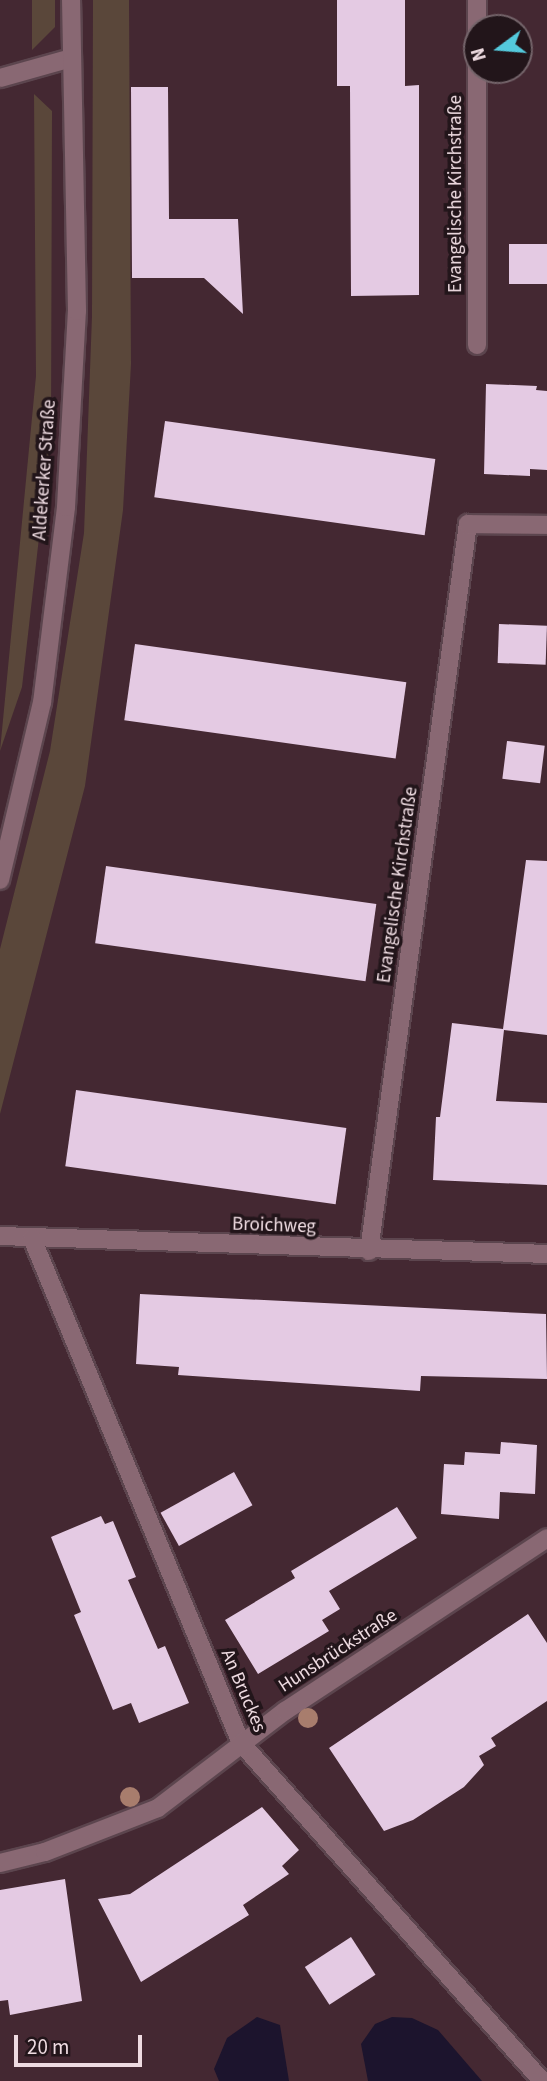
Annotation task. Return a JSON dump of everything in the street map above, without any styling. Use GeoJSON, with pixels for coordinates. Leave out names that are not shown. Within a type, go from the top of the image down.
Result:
{"type":"FeatureCollection","features":[{"type":"Feature","properties":{"kind":"street","name":"Aldekerker Straße"},"geometry":{"type":"LineString","coordinates":[[0,880],[42,703],[66,508],[77,311],[71,0]]}},
{"type":"Feature","properties":{"kind":"street","name":"Evangelische Kirchstraße"},"geometry":{"type":"LineString","coordinates":[[477,0],[477,345]]}},
{"type":"Feature","properties":{"kind":"street"},"geometry":{"type":"LineString","coordinates":[[0,78],[71,58]]}},
{"type":"Feature","properties":{"kind":"street","name":"Evangelische Kirchstraße"},"geometry":{"type":"LineString","coordinates":[[369,1251],[468,524],[547,525]]}},
{"type":"Feature","properties":{"kind":"street","name":"Broichweg"},"geometry":{"type":"LineString","coordinates":[[0,1236],[369,1251],[547,1254]]}},
{"type":"Feature","properties":{"kind":"street","name":"An Bruckes"},"geometry":{"type":"LineString","coordinates":[[32,1238],[241,1744],[542,2081]]}},
{"type":"Feature","properties":{"kind":"street","name":"Hunsbrückstraße"},"geometry":{"type":"LineString","coordinates":[[0,1863],[57,1848],[158,1808],[241,1744],[547,1538]]}},
{"type":"Feature","properties":{"kind":"shaded area"},"geometry":{"type":"Polygon","coordinates":[[[32,0],[55,0],[55,27],[32,50],[32,0]]]}},
{"type":"Feature","properties":{"kind":"shaded area"},"geometry":{"type":"Polygon","coordinates":[[[93,0],[129,0],[131,364],[123,510],[85,786],[0,1114],[0,949],[50,751],[84,533],[92,316],[93,0]]]}},
{"type":"Feature","properties":{"kind":"shaded area"},"geometry":{"type":"Polygon","coordinates":[[[34,94],[52,111],[51,432],[22,687],[0,751],[36,376],[34,94]]]}},
{"type":"Feature","properties":{"kind":"shaded area"},"geometry":{"type":"Polygon","coordinates":[[[257,2017],[280,2025],[289,2081],[219,2081],[214,2069],[227,2038],[257,2017]]]}},
{"type":"Feature","properties":{"kind":"shaded area"},"geometry":{"type":"Polygon","coordinates":[[[392,2017],[412,2018],[438,2030],[482,2081],[368,2081],[361,2044],[375,2024],[392,2017]]]}},
{"type":"Feature","properties":{"kind":"building"},"geometry":{"type":"Polygon","coordinates":[[[337,0],[405,0],[405,86],[419,85],[419,295],[351,296],[350,86],[337,86],[337,0]]]}},
{"type":"Feature","properties":{"kind":"building"},"geometry":{"type":"Polygon","coordinates":[[[131,87],[168,87],[169,219],[238,219],[243,314],[204,278],[132,278],[131,87]]]}},
{"type":"Feature","properties":{"kind":"building"},"geometry":{"type":"Polygon","coordinates":[[[509,244],[547,244],[547,284],[509,284],[509,244]]]}},
{"type":"Feature","properties":{"kind":"building"},"geometry":{"type":"Polygon","coordinates":[[[486,384],[537,386],[536,390],[547,391],[547,470],[530,469],[530,476],[484,474],[486,384]]]}},
{"type":"Feature","properties":{"kind":"building"},"geometry":{"type":"Polygon","coordinates":[[[165,421],[435,459],[425,535],[154,497],[165,421]]]}},
{"type":"Feature","properties":{"kind":"building"},"geometry":{"type":"Polygon","coordinates":[[[499,624],[547,626],[546,665],[498,663],[499,624]]]}},
{"type":"Feature","properties":{"kind":"building"},"geometry":{"type":"Polygon","coordinates":[[[135,644],[406,682],[396,758],[124,720],[135,644]]]}},
{"type":"Feature","properties":{"kind":"building"},"geometry":{"type":"Polygon","coordinates":[[[507,741],[545,746],[540,783],[502,779],[507,741]]]}},
{"type":"Feature","properties":{"kind":"building"},"geometry":{"type":"Polygon","coordinates":[[[526,860],[547,861],[547,1035],[504,1030],[496,1101],[547,1103],[547,1185],[433,1180],[436,1117],[440,1117],[452,1023],[503,1029],[526,860]]]}},
{"type":"Feature","properties":{"kind":"building"},"geometry":{"type":"Polygon","coordinates":[[[106,866],[376,904],[365,981],[95,943],[106,866]]]}},
{"type":"Feature","properties":{"kind":"building"},"geometry":{"type":"Polygon","coordinates":[[[76,1090],[346,1128],[336,1204],[65,1166],[76,1090]]]}},
{"type":"Feature","properties":{"kind":"building"},"geometry":{"type":"Polygon","coordinates":[[[140,1294],[546,1314],[547,1379],[421,1376],[420,1391],[178,1375],[179,1367],[136,1364],[140,1294]]]}},
{"type":"Feature","properties":{"kind":"building"},"geometry":{"type":"Polygon","coordinates":[[[501,1442],[537,1445],[535,1494],[500,1492],[499,1519],[441,1514],[444,1464],[464,1465],[465,1452],[500,1454],[501,1442]]]}},
{"type":"Feature","properties":{"kind":"building"},"geometry":{"type":"Polygon","coordinates":[[[234,1472],[252,1505],[179,1546],[161,1513],[234,1472]]]}},
{"type":"Feature","properties":{"kind":"building"},"geometry":{"type":"Polygon","coordinates":[[[397,1507],[417,1538],[329,1591],[340,1609],[322,1620],[329,1631],[258,1674],[225,1620],[295,1578],[291,1571],[397,1507]]]}},
{"type":"Feature","properties":{"kind":"building"},"geometry":{"type":"Polygon","coordinates":[[[101,1516],[105,1524],[113,1521],[136,1577],[128,1580],[158,1649],[165,1646],[189,1703],[139,1723],[131,1703],[113,1710],[74,1615],[81,1612],[51,1537],[101,1516]]]}},
{"type":"Feature","properties":{"kind":"building"},"geometry":{"type":"Polygon","coordinates":[[[528,1614],[547,1643],[547,1701],[491,1738],[496,1746],[479,1756],[484,1765],[464,1787],[413,1820],[384,1831],[329,1748],[528,1614]]]}},
{"type":"Feature","properties":{"kind":"building"},"geometry":{"type":"Polygon","coordinates":[[[262,1807],[299,1850],[282,1866],[289,1874],[243,1905],[249,1915],[141,1982],[98,1899],[130,1894],[262,1807]]]}},
{"type":"Feature","properties":{"kind":"building"},"geometry":{"type":"Polygon","coordinates":[[[65,1879],[82,2001],[10,2015],[8,2000],[0,2001],[0,1890],[65,1879]]]}},
{"type":"Feature","properties":{"kind":"building"},"geometry":{"type":"Polygon","coordinates":[[[351,1937],[376,1975],[329,2005],[305,1967],[351,1937]]]}}]}
